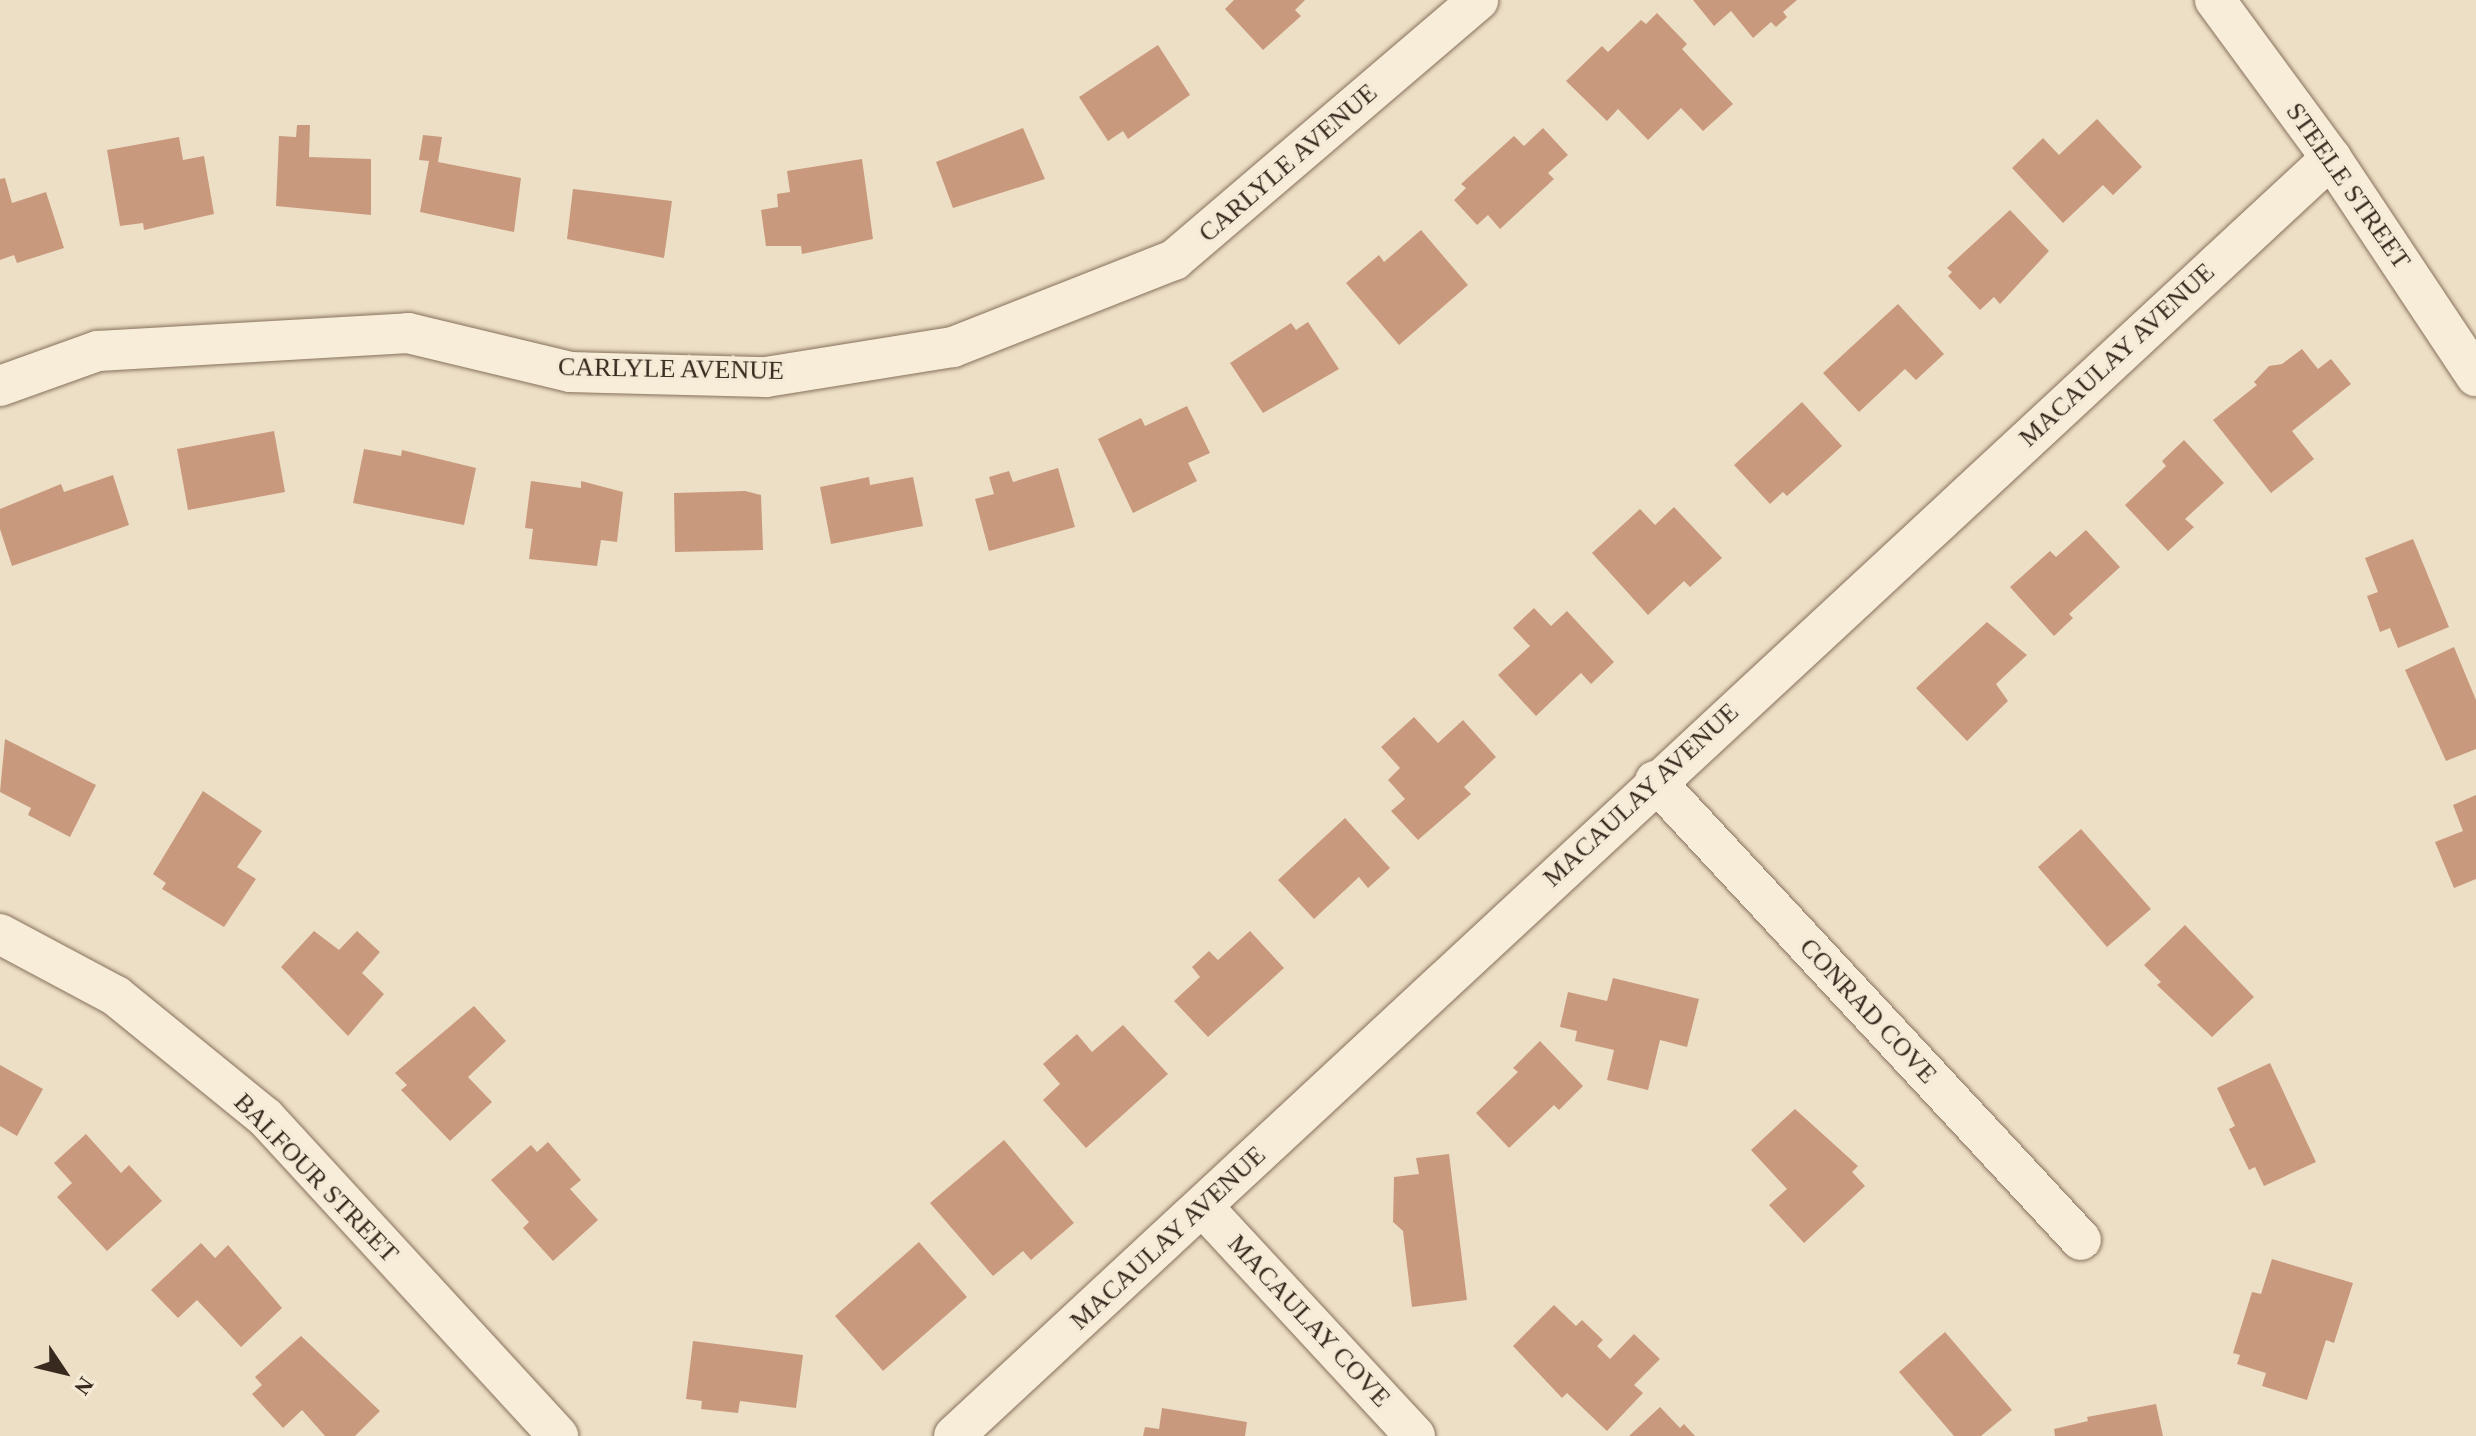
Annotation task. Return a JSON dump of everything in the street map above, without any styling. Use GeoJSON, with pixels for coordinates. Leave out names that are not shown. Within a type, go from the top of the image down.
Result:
{"type":"FeatureCollection","features":[{"type":"Feature","properties":{"kind":"street","name":"CARLYLE AVENUE"},"geometry":{"type":"LineString","coordinates":[[0,386],[98,351],[408,333],[570,372],[766,377],[953,347],[1174,260],[1478,0]]}},
{"type":"Feature","properties":{"kind":"street","name":"STEELE STREET"},"geometry":{"type":"LineString","coordinates":[[2215,0],[2331,158],[2476,376]]}},
{"type":"Feature","properties":{"kind":"street","name":"MACAULAY AVENUE"},"geometry":{"type":"LineString","coordinates":[[954,1436],[1203,1207],[1655,781],[2331,158]]}},
{"type":"Feature","properties":{"kind":"street","name":"CONRAD COVE"},"geometry":{"type":"LineString","coordinates":[[1655,781],[2081,1240]]}},
{"type":"Feature","properties":{"kind":"street","name":"BALFOUR STREET"},"geometry":{"type":"LineString","coordinates":[[0,934],[116,996],[265,1117],[558,1436]]}},
{"type":"Feature","properties":{"kind":"street","name":"MACAULAY COVE"},"geometry":{"type":"LineString","coordinates":[[1203,1207],[1415,1436]]}},
{"type":"Feature","properties":{"kind":"building"},"geometry":{"type":"Polygon","coordinates":[[[1234,0],[1305,0],[1295,10],[1301,16],[1263,50],[1225,9],[1234,0]]]}},
{"type":"Feature","properties":{"kind":"building"},"geometry":{"type":"Polygon","coordinates":[[[1693,0],[1797,0],[1783,12],[1787,17],[1776,27],[1771,22],[1753,38],[1731,11],[1714,26],[1693,0]]]}},
{"type":"Feature","properties":{"kind":"building"},"geometry":{"type":"Polygon","coordinates":[[[1657,13],[1687,44],[1682,49],[1733,104],[1703,131],[1681,108],[1648,140],[1618,109],[1607,121],[1566,81],[1602,46],[1608,52],[1641,20],[1646,24],[1657,13]]]}},
{"type":"Feature","properties":{"kind":"building"},"geometry":{"type":"Polygon","coordinates":[[[1158,45],[1190,95],[1128,139],[1123,131],[1108,141],[1079,97],[1158,45]]]}},
{"type":"Feature","properties":{"kind":"building"},"geometry":{"type":"Polygon","coordinates":[[[2097,119],[2142,167],[2113,195],[2103,185],[2063,223],[2012,168],[2043,138],[2059,155],[2097,119]]]}},
{"type":"Feature","properties":{"kind":"building"},"geometry":{"type":"Polygon","coordinates":[[[297,125],[310,125],[309,157],[371,159],[371,215],[276,206],[279,136],[296,137],[297,125]]]}},
{"type":"Feature","properties":{"kind":"building"},"geometry":{"type":"Polygon","coordinates":[[[1023,128],[1045,179],[953,208],[936,162],[1023,128]]]}},
{"type":"Feature","properties":{"kind":"building"},"geometry":{"type":"Polygon","coordinates":[[[1543,128],[1568,155],[1548,173],[1554,179],[1500,229],[1488,215],[1477,225],[1454,200],[1466,188],[1461,184],[1514,136],[1524,146],[1543,128]]]}},
{"type":"Feature","properties":{"kind":"building"},"geometry":{"type":"Polygon","coordinates":[[[423,135],[442,137],[438,162],[521,178],[514,232],[420,212],[429,161],[419,160],[423,135]]]}},
{"type":"Feature","properties":{"kind":"building"},"geometry":{"type":"Polygon","coordinates":[[[179,137],[183,160],[204,156],[214,214],[144,230],[143,223],[120,226],[107,150],[179,137]]]}},
{"type":"Feature","properties":{"kind":"building"},"geometry":{"type":"Polygon","coordinates":[[[862,159],[873,239],[802,254],[801,246],[766,246],[761,210],[778,207],[777,194],[790,192],[787,171],[862,159]]]}},
{"type":"Feature","properties":{"kind":"building"},"geometry":{"type":"Polygon","coordinates":[[[5,178],[12,203],[46,192],[64,248],[17,263],[14,255],[0,260],[0,179],[5,178]]]}},
{"type":"Feature","properties":{"kind":"building"},"geometry":{"type":"Polygon","coordinates":[[[573,189],[672,201],[664,258],[567,239],[573,189]]]}},
{"type":"Feature","properties":{"kind":"building"},"geometry":{"type":"Polygon","coordinates":[[[2010,210],[2049,251],[2000,304],[1994,297],[1980,310],[1948,276],[1952,272],[1947,268],[2010,210]]]}},
{"type":"Feature","properties":{"kind":"building"},"geometry":{"type":"Polygon","coordinates":[[[1421,230],[1468,285],[1399,345],[1346,283],[1379,255],[1384,262],[1421,230]]]}},
{"type":"Feature","properties":{"kind":"building"},"geometry":{"type":"Polygon","coordinates":[[[1898,304],[1944,354],[1916,380],[1905,369],[1859,412],[1823,373],[1898,304]]]}},
{"type":"Feature","properties":{"kind":"building"},"geometry":{"type":"Polygon","coordinates":[[[1308,322],[1339,369],[1263,413],[1230,363],[1291,323],[1296,330],[1308,322]]]}},
{"type":"Feature","properties":{"kind":"building"},"geometry":{"type":"Polygon","coordinates":[[[2302,349],[2318,369],[2331,359],[2351,384],[2292,431],[2314,459],[2271,493],[2213,420],[2257,385],[2254,382],[2269,366],[2282,364],[2302,349]]]}},
{"type":"Feature","properties":{"kind":"building"},"geometry":{"type":"Polygon","coordinates":[[[1802,402],[1842,446],[1787,496],[1783,492],[1770,504],[1734,465],[1802,402]]]}},
{"type":"Feature","properties":{"kind":"building"},"geometry":{"type":"Polygon","coordinates":[[[1187,406],[1210,453],[1188,463],[1197,481],[1133,513],[1098,439],[1141,418],[1145,426],[1187,406]]]}},
{"type":"Feature","properties":{"kind":"building"},"geometry":{"type":"Polygon","coordinates":[[[274,431],[285,492],[188,510],[177,449],[274,431]]]}},
{"type":"Feature","properties":{"kind":"building"},"geometry":{"type":"Polygon","coordinates":[[[2184,440],[2224,483],[2185,519],[2194,527],[2168,551],[2125,505],[2166,466],[2162,461],[2184,440]]]}},
{"type":"Feature","properties":{"kind":"building"},"geometry":{"type":"Polygon","coordinates":[[[364,449],[401,456],[402,450],[476,468],[464,525],[353,503],[364,449]]]}},
{"type":"Feature","properties":{"kind":"building"},"geometry":{"type":"Polygon","coordinates":[[[1058,468],[1075,527],[989,551],[975,499],[994,494],[989,477],[1009,471],[1013,482],[1058,468]]]}},
{"type":"Feature","properties":{"kind":"building"},"geometry":{"type":"Polygon","coordinates":[[[113,475],[129,525],[12,566],[0,529],[0,509],[61,484],[64,492],[113,475]]]}},
{"type":"Feature","properties":{"kind":"building"},"geometry":{"type":"Polygon","coordinates":[[[869,477],[870,485],[913,477],[923,526],[831,544],[820,487],[869,477]]]}},
{"type":"Feature","properties":{"kind":"building"},"geometry":{"type":"Polygon","coordinates":[[[531,481],[581,488],[581,481],[623,492],[617,542],[601,540],[597,566],[529,559],[533,529],[525,528],[531,481]]]}},
{"type":"Feature","properties":{"kind":"building"},"geometry":{"type":"Polygon","coordinates":[[[745,491],[761,495],[763,550],[675,552],[674,493],[745,491]]]}},
{"type":"Feature","properties":{"kind":"building"},"geometry":{"type":"Polygon","coordinates":[[[1674,507],[1722,558],[1690,587],[1684,581],[1648,615],[1592,553],[1640,509],[1655,525],[1674,507]]]}},
{"type":"Feature","properties":{"kind":"building"},"geometry":{"type":"Polygon","coordinates":[[[2086,530],[2120,567],[2069,614],[2073,618],[2054,636],[2010,587],[2050,551],[2056,557],[2086,530]]]}},
{"type":"Feature","properties":{"kind":"building"},"geometry":{"type":"Polygon","coordinates":[[[2413,539],[2449,627],[2398,648],[2390,628],[2380,632],[2367,596],[2378,592],[2365,558],[2413,539]]]}},
{"type":"Feature","properties":{"kind":"building"},"geometry":{"type":"Polygon","coordinates":[[[1534,608],[1551,626],[1567,611],[1614,662],[1591,684],[1581,673],[1536,716],[1498,675],[1530,646],[1513,628],[1534,608]]]}},
{"type":"Feature","properties":{"kind":"building"},"geometry":{"type":"Polygon","coordinates":[[[1987,622],[2027,655],[1996,684],[2008,701],[1967,741],[1916,688],[1987,622]]]}},
{"type":"Feature","properties":{"kind":"building"},"geometry":{"type":"Polygon","coordinates":[[[2454,647],[2476,700],[2476,749],[2446,761],[2405,670],[2454,647]]]}},
{"type":"Feature","properties":{"kind":"building"},"geometry":{"type":"Polygon","coordinates":[[[1414,717],[1438,743],[1463,720],[1496,757],[1464,787],[1471,794],[1418,840],[1391,811],[1405,799],[1388,780],[1400,768],[1381,747],[1414,717]]]}},
{"type":"Feature","properties":{"kind":"building"},"geometry":{"type":"Polygon","coordinates":[[[5,739],[96,785],[70,837],[28,815],[31,808],[0,792],[5,739]]]}},
{"type":"Feature","properties":{"kind":"building"},"geometry":{"type":"Polygon","coordinates":[[[203,791],[262,831],[237,867],[256,879],[224,927],[162,889],[166,883],[153,874],[203,791]]]}},
{"type":"Feature","properties":{"kind":"building"},"geometry":{"type":"Polygon","coordinates":[[[2476,795],[2476,879],[2454,888],[2435,842],[2463,831],[2453,805],[2476,795]]]}},
{"type":"Feature","properties":{"kind":"building"},"geometry":{"type":"Polygon","coordinates":[[[1345,818],[1390,868],[1368,888],[1359,877],[1314,919],[1278,880],[1345,818]]]}},
{"type":"Feature","properties":{"kind":"building"},"geometry":{"type":"Polygon","coordinates":[[[2081,829],[2151,909],[2107,947],[2038,867],[2081,829]]]}},
{"type":"Feature","properties":{"kind":"building"},"geometry":{"type":"Polygon","coordinates":[[[2185,925],[2254,997],[2212,1037],[2157,985],[2161,982],[2144,965],[2185,925]]]}},
{"type":"Feature","properties":{"kind":"building"},"geometry":{"type":"Polygon","coordinates":[[[314,931],[339,950],[357,931],[380,952],[362,973],[384,994],[348,1036],[281,967],[314,931]]]}},
{"type":"Feature","properties":{"kind":"building"},"geometry":{"type":"Polygon","coordinates":[[[1250,931],[1284,968],[1208,1037],[1174,1001],[1200,977],[1192,967],[1209,951],[1218,960],[1250,931]]]}},
{"type":"Feature","properties":{"kind":"building"},"geometry":{"type":"Polygon","coordinates":[[[1613,978],[1699,999],[1687,1047],[1660,1040],[1648,1090],[1607,1080],[1614,1050],[1575,1041],[1577,1031],[1560,1027],[1568,992],[1607,1001],[1613,978]]]}},
{"type":"Feature","properties":{"kind":"building"},"geometry":{"type":"Polygon","coordinates":[[[474,1006],[506,1041],[468,1077],[492,1102],[450,1141],[401,1090],[407,1085],[395,1073],[474,1006]]]}},
{"type":"Feature","properties":{"kind":"building"},"geometry":{"type":"Polygon","coordinates":[[[1123,1025],[1168,1074],[1086,1148],[1043,1100],[1060,1084],[1043,1064],[1077,1034],[1092,1052],[1123,1025]]]}},
{"type":"Feature","properties":{"kind":"building"},"geometry":{"type":"Polygon","coordinates":[[[1540,1041],[1583,1086],[1559,1110],[1554,1105],[1509,1148],[1476,1113],[1518,1072],[1513,1068],[1540,1041]]]}},
{"type":"Feature","properties":{"kind":"building"},"geometry":{"type":"Polygon","coordinates":[[[2270,1063],[2316,1162],[2264,1186],[2255,1167],[2249,1170],[2229,1129],[2235,1126],[2217,1088],[2270,1063]]]}},
{"type":"Feature","properties":{"kind":"building"},"geometry":{"type":"Polygon","coordinates":[[[0,1065],[43,1089],[17,1136],[0,1126],[0,1065]]]}},
{"type":"Feature","properties":{"kind":"building"},"geometry":{"type":"Polygon","coordinates":[[[1795,1109],[1858,1166],[1852,1172],[1865,1186],[1804,1243],[1769,1205],[1787,1189],[1751,1150],[1795,1109]]]}},
{"type":"Feature","properties":{"kind":"building"},"geometry":{"type":"Polygon","coordinates":[[[86,1134],[121,1173],[129,1165],[162,1201],[107,1251],[57,1197],[72,1183],[54,1163],[86,1134]]]}},
{"type":"Feature","properties":{"kind":"building"},"geometry":{"type":"Polygon","coordinates":[[[1004,1140],[1074,1223],[1031,1260],[1023,1251],[993,1276],[930,1203],[1004,1140]]]}},
{"type":"Feature","properties":{"kind":"building"},"geometry":{"type":"Polygon","coordinates":[[[548,1142],[581,1180],[570,1189],[598,1220],[553,1261],[523,1228],[529,1222],[491,1180],[531,1145],[537,1152],[548,1142]]]}},
{"type":"Feature","properties":{"kind":"building"},"geometry":{"type":"Polygon","coordinates":[[[1449,1154],[1467,1300],[1412,1307],[1403,1231],[1393,1222],[1394,1177],[1419,1174],[1416,1158],[1449,1154]]]}},
{"type":"Feature","properties":{"kind":"building"},"geometry":{"type":"Polygon","coordinates":[[[919,1242],[967,1297],[883,1371],[835,1316],[919,1242]]]}},
{"type":"Feature","properties":{"kind":"building"},"geometry":{"type":"Polygon","coordinates":[[[201,1243],[215,1258],[228,1245],[282,1308],[241,1347],[197,1300],[178,1318],[151,1290],[201,1243]]]}},
{"type":"Feature","properties":{"kind":"building"},"geometry":{"type":"Polygon","coordinates":[[[2272,1259],[2353,1283],[2334,1343],[2326,1340],[2307,1400],[2262,1386],[2266,1373],[2237,1364],[2240,1355],[2233,1353],[2252,1292],[2261,1294],[2272,1259]]]}},
{"type":"Feature","properties":{"kind":"building"},"geometry":{"type":"Polygon","coordinates":[[[1554,1305],[1576,1326],[1582,1320],[1603,1340],[1597,1346],[1610,1359],[1634,1334],[1660,1359],[1634,1385],[1643,1393],[1607,1431],[1567,1393],[1562,1398],[1513,1346],[1554,1305]]]}},
{"type":"Feature","properties":{"kind":"building"},"geometry":{"type":"Polygon","coordinates":[[[1945,1332],[2012,1410],[1981,1436],[1954,1436],[1899,1372],[1945,1332]]]}},
{"type":"Feature","properties":{"kind":"building"},"geometry":{"type":"Polygon","coordinates":[[[301,1336],[380,1411],[355,1436],[325,1436],[302,1410],[283,1428],[252,1394],[262,1385],[255,1377],[301,1336]]]}},
{"type":"Feature","properties":{"kind":"building"},"geometry":{"type":"Polygon","coordinates":[[[693,1341],[803,1355],[796,1408],[740,1401],[738,1413],[701,1409],[702,1401],[686,1399],[693,1341]]]}},
{"type":"Feature","properties":{"kind":"building"},"geometry":{"type":"Polygon","coordinates":[[[2156,1404],[2163,1436],[2055,1436],[2054,1429],[2088,1421],[2087,1417],[2156,1404]]]}},
{"type":"Feature","properties":{"kind":"building"},"geometry":{"type":"Polygon","coordinates":[[[1660,1407],[1680,1428],[1684,1424],[1695,1436],[1629,1436],[1660,1407]]]}},
{"type":"Feature","properties":{"kind":"building"},"geometry":{"type":"Polygon","coordinates":[[[1162,1408],[1247,1422],[1245,1436],[1143,1436],[1145,1427],[1159,1429],[1162,1408]]]}}]}
